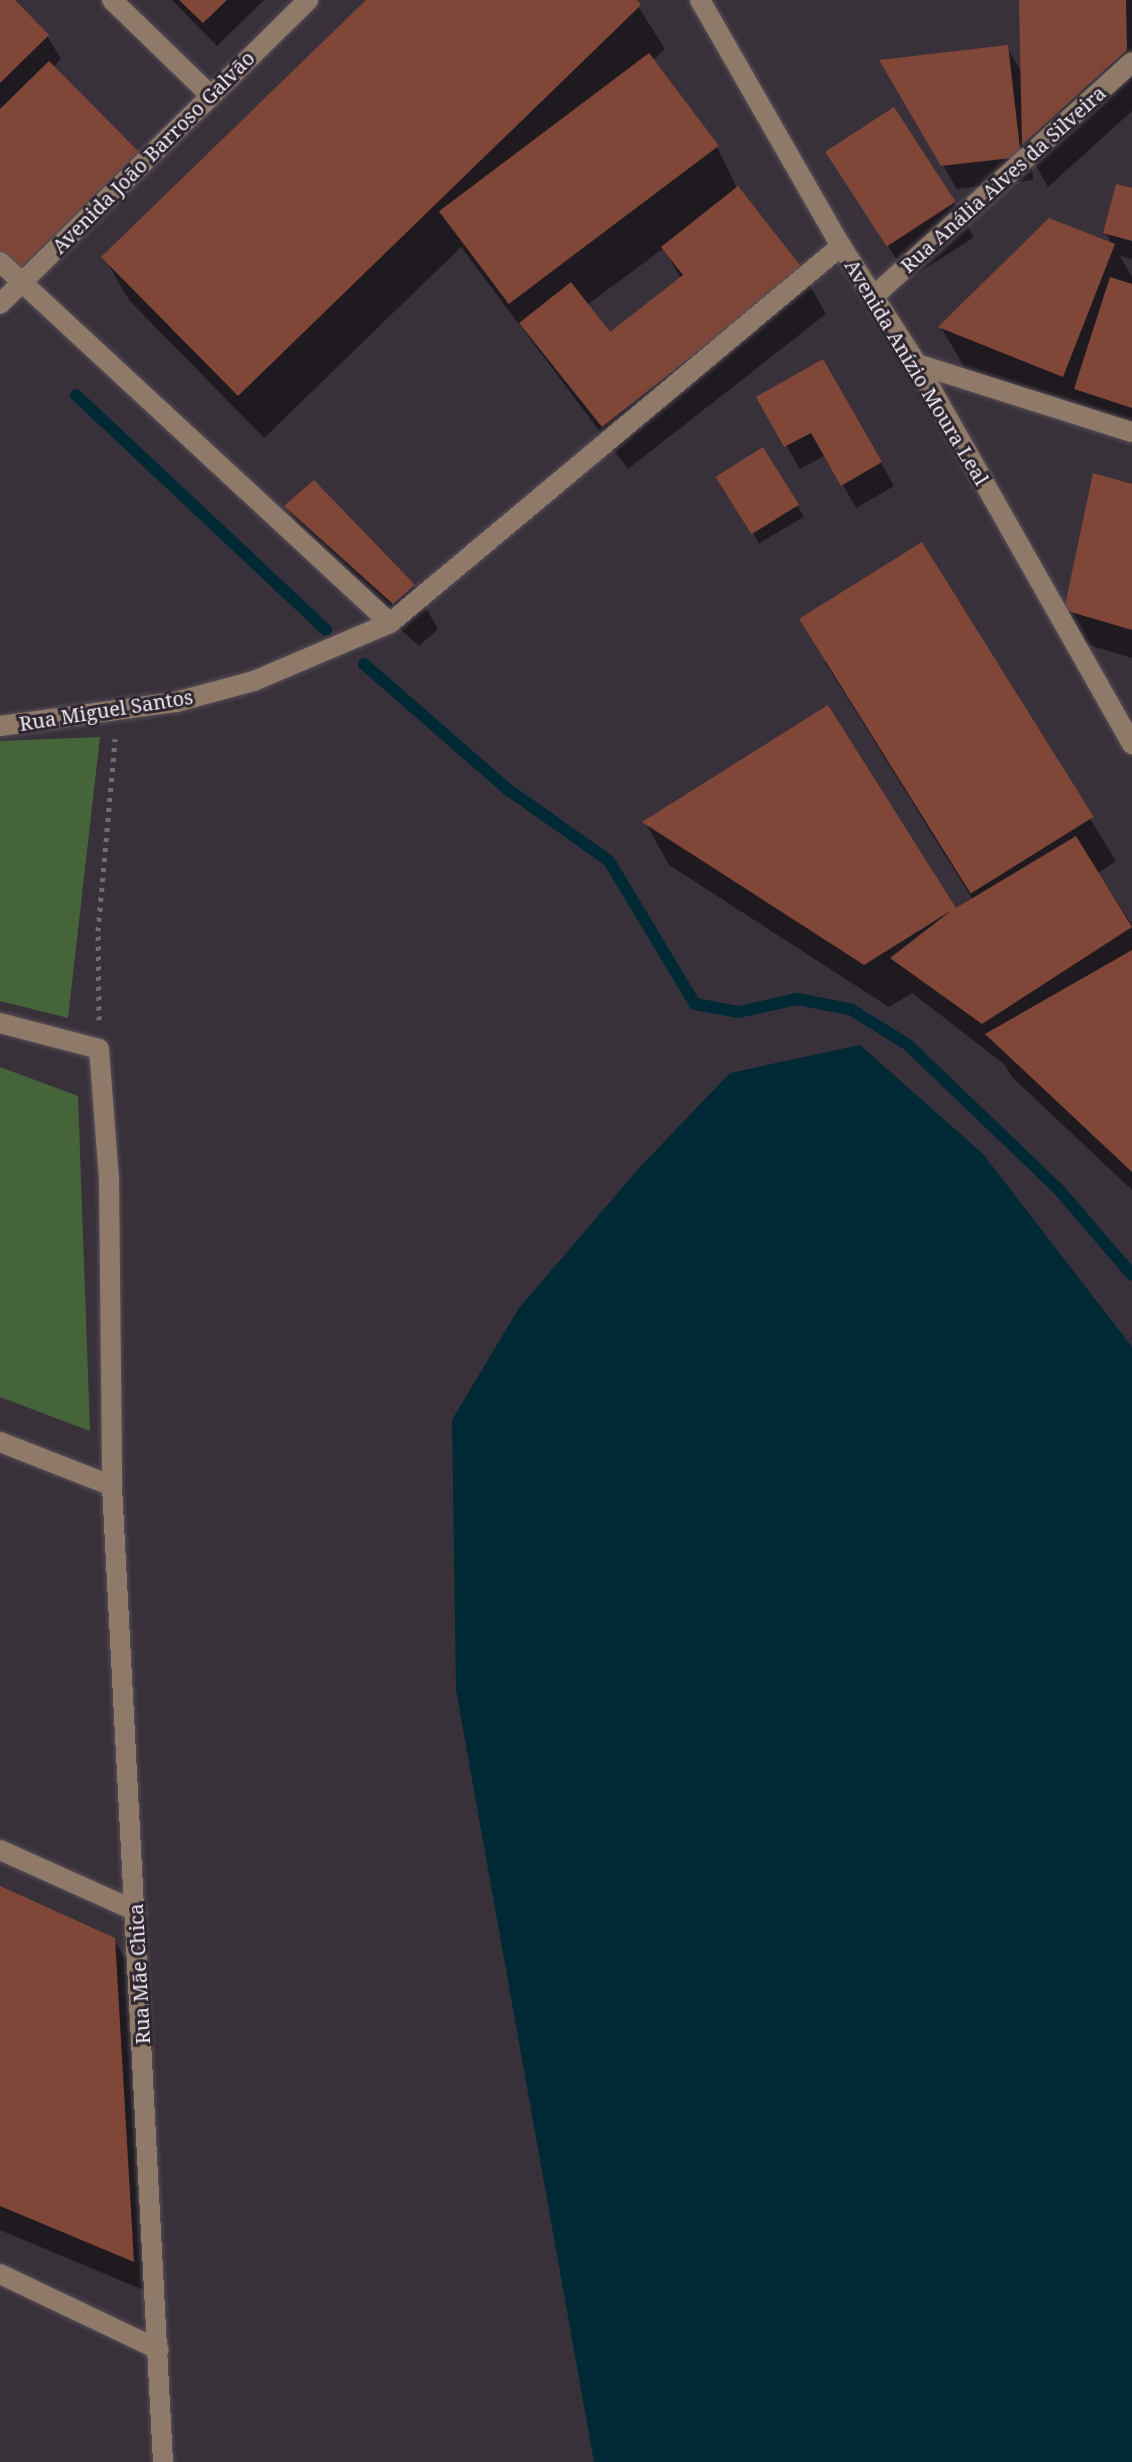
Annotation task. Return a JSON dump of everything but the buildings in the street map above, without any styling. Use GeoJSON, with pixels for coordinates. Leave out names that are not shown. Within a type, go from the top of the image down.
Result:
{"type":"FeatureCollection","features":[{"type":"Feature","properties":{"kind":"street"},"geometry":{"type":"LineString","coordinates":[[112,0],[209,94]]}},
{"type":"Feature","properties":{"kind":"street","name":"Avenida João Barroso Galvão"},"geometry":{"type":"LineString","coordinates":[[0,304],[209,94],[308,0]]}},
{"type":"Feature","properties":{"kind":"street","name":"Avenida Anízio Moura Leal"},"geometry":{"type":"LineString","coordinates":[[700,0],[841,246],[917,364],[1132,744]]}},
{"type":"Feature","properties":{"kind":"street","name":"Rua Anália Alves da Silveira"},"geometry":{"type":"LineString","coordinates":[[874,296],[1132,62]]}},
{"type":"Feature","properties":{"kind":"street","name":"Rua Miguel Santos"},"geometry":{"type":"LineString","coordinates":[[0,726],[120,711],[254,681],[390,623],[841,246]]}},
{"type":"Feature","properties":{"kind":"street"},"geometry":{"type":"LineString","coordinates":[[0,262],[390,623]]}},
{"type":"Feature","properties":{"kind":"street"},"geometry":{"type":"LineString","coordinates":[[917,364],[1132,432]]}},
{"type":"Feature","properties":{"kind":"street"},"geometry":{"type":"LineString","coordinates":[[0,1023],[99,1049]]}},
{"type":"Feature","properties":{"kind":"street","name":"Rua Mãe Chica"},"geometry":{"type":"LineString","coordinates":[[99,1049],[109,1179],[112,1486],[163,2462]]}},
{"type":"Feature","properties":{"kind":"street"},"geometry":{"type":"LineString","coordinates":[[0,1442],[112,1486]]}},
{"type":"Feature","properties":{"kind":"street"},"geometry":{"type":"LineString","coordinates":[[0,1850],[136,1911]]}},
{"type":"Feature","properties":{"kind":"street"},"geometry":{"type":"LineString","coordinates":[[0,2274],[159,2350]]}},
{"type":"Feature","properties":{"kind":"path"},"geometry":{"type":"LineString","coordinates":[[99,1049],[98,931],[108,779],[120,711]]}},
{"type":"Feature","properties":{"kind":"green space"},"geometry":{"type":"Polygon","coordinates":[[[100,737],[68,1018],[0,1001],[0,741],[100,737]]]}},
{"type":"Feature","properties":{"kind":"green space"},"geometry":{"type":"Polygon","coordinates":[[[0,1067],[78,1096],[90,1431],[0,1397],[0,1067]]]}},
{"type":"Feature","properties":{"kind":"water"},"geometry":{"type":"Polygon","coordinates":[[[860,1045],[983,1154],[1132,1347],[1132,2462],[594,2462],[456,1690],[452,1420],[519,1308],[639,1168],[730,1073],[860,1045]]]}},
{"type":"Feature","properties":{"kind":"waterway"},"geometry":{"type":"LineString","coordinates":[[76,395],[326,630]]}},
{"type":"Feature","properties":{"kind":"waterway"},"geometry":{"type":"LineString","coordinates":[[364,664],[506,788],[609,861],[695,1004],[739,1012],[797,999],[850,1009],[907,1044],[1059,1190],[1132,1275]]}}]}
